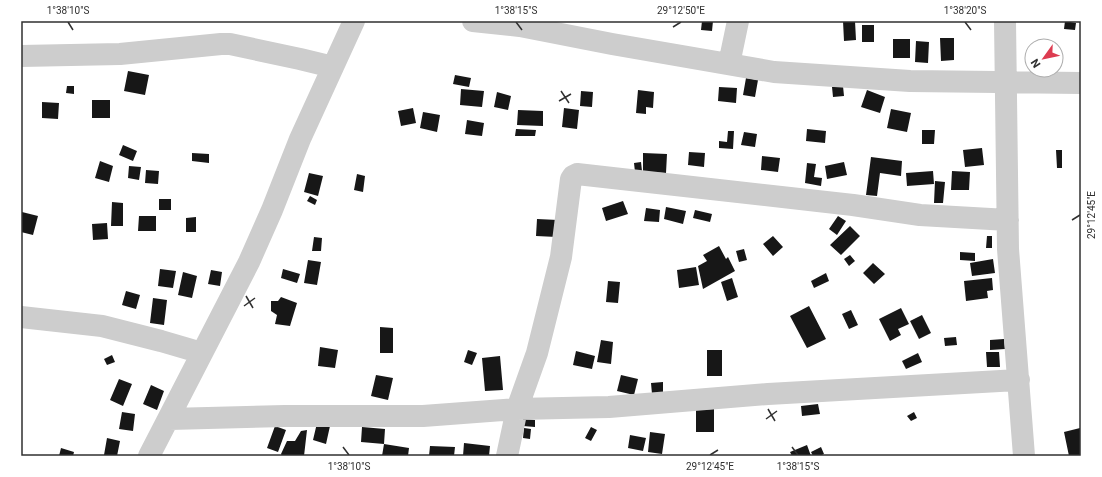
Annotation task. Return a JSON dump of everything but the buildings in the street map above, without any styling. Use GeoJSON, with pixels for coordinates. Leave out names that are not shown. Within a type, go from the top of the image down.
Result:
{"type":"FeatureCollection","features":[{"type":"Feature","properties":{"kind":"street"},"geometry":{"type":"LineString","coordinates":[[149,456],[249,262],[272,210],[300,139],[354,21]]}},
{"type":"Feature","properties":{"kind":"street"},"geometry":{"type":"LineString","coordinates":[[473,21],[520,26],[612,44],[774,72],[910,81],[1081,83]]}},
{"type":"Feature","properties":{"kind":"street"},"geometry":{"type":"LineString","coordinates":[[729,64],[738,21]]}},
{"type":"Feature","properties":{"kind":"street"},"geometry":{"type":"LineString","coordinates":[[1005,21],[1008,249],[1024,456]]}},
{"type":"Feature","properties":{"kind":"street"},"geometry":{"type":"LineString","coordinates":[[21,56],[120,54],[226,44],[332,67]]}},
{"type":"Feature","properties":{"kind":"street"},"geometry":{"type":"LineString","coordinates":[[507,456],[517,409],[537,353],[561,257],[571,179],[577,174],[920,215],[1008,220]]}},
{"type":"Feature","properties":{"kind":"street"},"geometry":{"type":"LineString","coordinates":[[21,317],[102,326],[161,340],[202,353]]}},
{"type":"Feature","properties":{"kind":"street"},"geometry":{"type":"LineString","coordinates":[[169,419],[285,416],[423,416],[517,409],[609,408],[768,394],[1018,380]]}}]}
